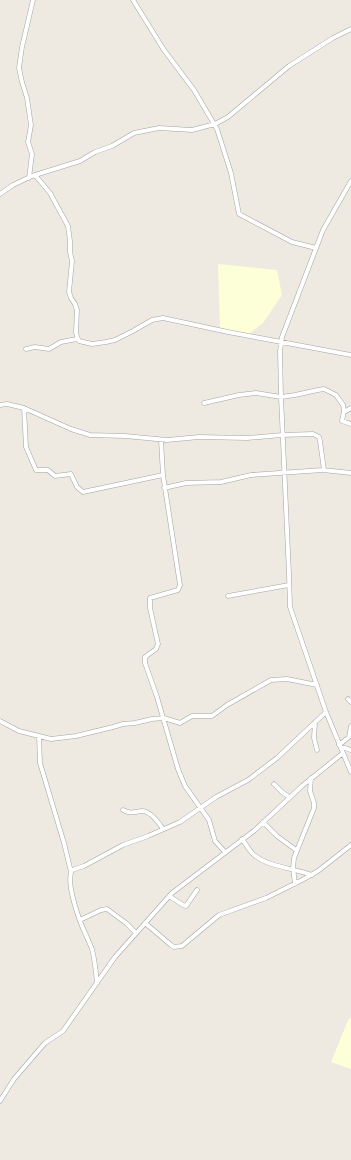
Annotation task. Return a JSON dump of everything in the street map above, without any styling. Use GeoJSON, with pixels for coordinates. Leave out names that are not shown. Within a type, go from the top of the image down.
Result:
{"type":"FeatureCollection","features":[{"type":"Feature","properties":{"kind":"street"},"geometry":{"type":"LineString","coordinates":[[29,178],[32,154],[28,142],[31,125],[27,98],[19,68],[22,47],[33,0]]}},
{"type":"Feature","properties":{"kind":"street"},"geometry":{"type":"LineString","coordinates":[[133,0],[158,40],[194,90],[215,124],[228,162],[239,214],[292,242],[316,248]]}},
{"type":"Feature","properties":{"kind":"street"},"geometry":{"type":"LineString","coordinates":[[0,194],[13,185],[35,175],[78,162],[95,152],[112,146],[137,132],[159,128],[192,130],[215,124],[228,117],[290,66],[333,38],[351,29]]}},
{"type":"Feature","properties":{"kind":"street"},"geometry":{"type":"LineString","coordinates":[[35,175],[50,193],[68,226],[72,260],[69,292],[77,310],[76,325],[78,339]]}},
{"type":"Feature","properties":{"kind":"street"},"geometry":{"type":"LineString","coordinates":[[351,181],[326,225],[280,343],[289,603],[291,614],[326,712],[343,753],[349,760],[351,772]]}},
{"type":"Feature","properties":{"kind":"street"},"geometry":{"type":"LineString","coordinates":[[26,349],[35,347],[49,349],[61,342],[78,339],[82,342],[92,344],[106,342],[133,331],[152,320],[163,318],[280,343],[351,355]]}},
{"type":"Feature","properties":{"kind":"street"},"geometry":{"type":"LineString","coordinates":[[204,403],[239,395],[256,393],[281,397],[295,396],[324,389],[337,396],[343,405],[344,412],[342,422],[351,424]]}},
{"type":"Feature","properties":{"kind":"street"},"geometry":{"type":"LineString","coordinates":[[0,405],[7,404],[24,408],[84,434],[94,436],[141,437],[174,440],[314,434],[319,437],[324,470]]}},
{"type":"Feature","properties":{"kind":"street"},"geometry":{"type":"LineString","coordinates":[[24,408],[26,447],[36,470],[48,470],[55,476],[71,474],[79,490],[83,492],[162,475]]}},
{"type":"Feature","properties":{"kind":"street"},"geometry":{"type":"LineString","coordinates":[[344,412],[351,408]]}},
{"type":"Feature","properties":{"kind":"street"},"geometry":{"type":"LineString","coordinates":[[161,440],[162,475],[180,585],[178,590],[150,598],[150,608],[158,644],[156,649],[145,657],[145,662],[164,718],[184,786],[201,807],[211,823],[215,842],[225,852]]}},
{"type":"Feature","properties":{"kind":"street"},"geometry":{"type":"LineString","coordinates":[[164,488],[186,483],[221,482],[251,475],[324,470],[351,473]]}},
{"type":"Feature","properties":{"kind":"street"},"geometry":{"type":"LineString","coordinates":[[228,596],[289,585]]}},
{"type":"Feature","properties":{"kind":"street"},"geometry":{"type":"LineString","coordinates":[[0,721],[14,728],[39,736],[66,738],[123,724],[164,718],[180,722],[192,716],[212,716],[227,705],[271,680],[286,679],[317,685]]}},
{"type":"Feature","properties":{"kind":"street"},"geometry":{"type":"LineString","coordinates":[[348,699],[351,702]]}},
{"type":"Feature","properties":{"kind":"street"},"geometry":{"type":"LineString","coordinates":[[71,872],[72,870],[107,855],[123,845],[180,822],[201,807],[254,776],[282,753],[326,712]]}},
{"type":"Feature","properties":{"kind":"street"},"geometry":{"type":"LineString","coordinates":[[315,722],[314,738],[317,750]]}},
{"type":"Feature","properties":{"kind":"street"},"geometry":{"type":"LineString","coordinates":[[340,746],[349,738],[351,726]]}},
{"type":"Feature","properties":{"kind":"street"},"geometry":{"type":"LineString","coordinates":[[39,736],[40,763],[64,843],[71,872],[71,886],[80,920],[92,950],[96,984]]}},
{"type":"Feature","properties":{"kind":"street"},"geometry":{"type":"LineString","coordinates":[[340,746],[351,750]]}},
{"type":"Feature","properties":{"kind":"street"},"geometry":{"type":"LineString","coordinates":[[0,1101],[10,1084],[30,1060],[45,1044],[63,1031],[115,958],[169,896],[263,822],[311,778],[343,753]]}},
{"type":"Feature","properties":{"kind":"street"},"geometry":{"type":"LineString","coordinates":[[295,884],[293,868],[296,850],[314,808],[310,791],[311,778]]}},
{"type":"Feature","properties":{"kind":"street"},"geometry":{"type":"LineString","coordinates":[[274,784],[289,797]]}},
{"type":"Feature","properties":{"kind":"street"},"geometry":{"type":"LineString","coordinates":[[123,810],[131,813],[141,811],[147,812],[163,829]]}},
{"type":"Feature","properties":{"kind":"street"},"geometry":{"type":"LineString","coordinates":[[263,822],[277,836],[296,850]]}},
{"type":"Feature","properties":{"kind":"street"},"geometry":{"type":"LineString","coordinates":[[242,839],[259,858],[272,864],[293,868],[312,875]]}},
{"type":"Feature","properties":{"kind":"street"},"geometry":{"type":"LineString","coordinates":[[145,923],[174,947],[182,946],[219,916],[266,898],[312,875],[351,845]]}},
{"type":"Feature","properties":{"kind":"street"},"geometry":{"type":"LineString","coordinates":[[169,896],[186,906],[197,890]]}},
{"type":"Feature","properties":{"kind":"street"},"geometry":{"type":"LineString","coordinates":[[80,920],[101,910],[107,909],[136,933]]}},
{"type":"Feature","properties":{"kind":"shaded area"},"geometry":{"type":"Polygon","coordinates":[[[218,264],[277,270],[282,295],[263,323],[246,336],[220,328],[218,264]]]}},
{"type":"Feature","properties":{"kind":"shaded area"},"geometry":{"type":"Polygon","coordinates":[[[349,1018],[351,1019],[351,1069],[331,1062],[349,1018]]]}}]}
